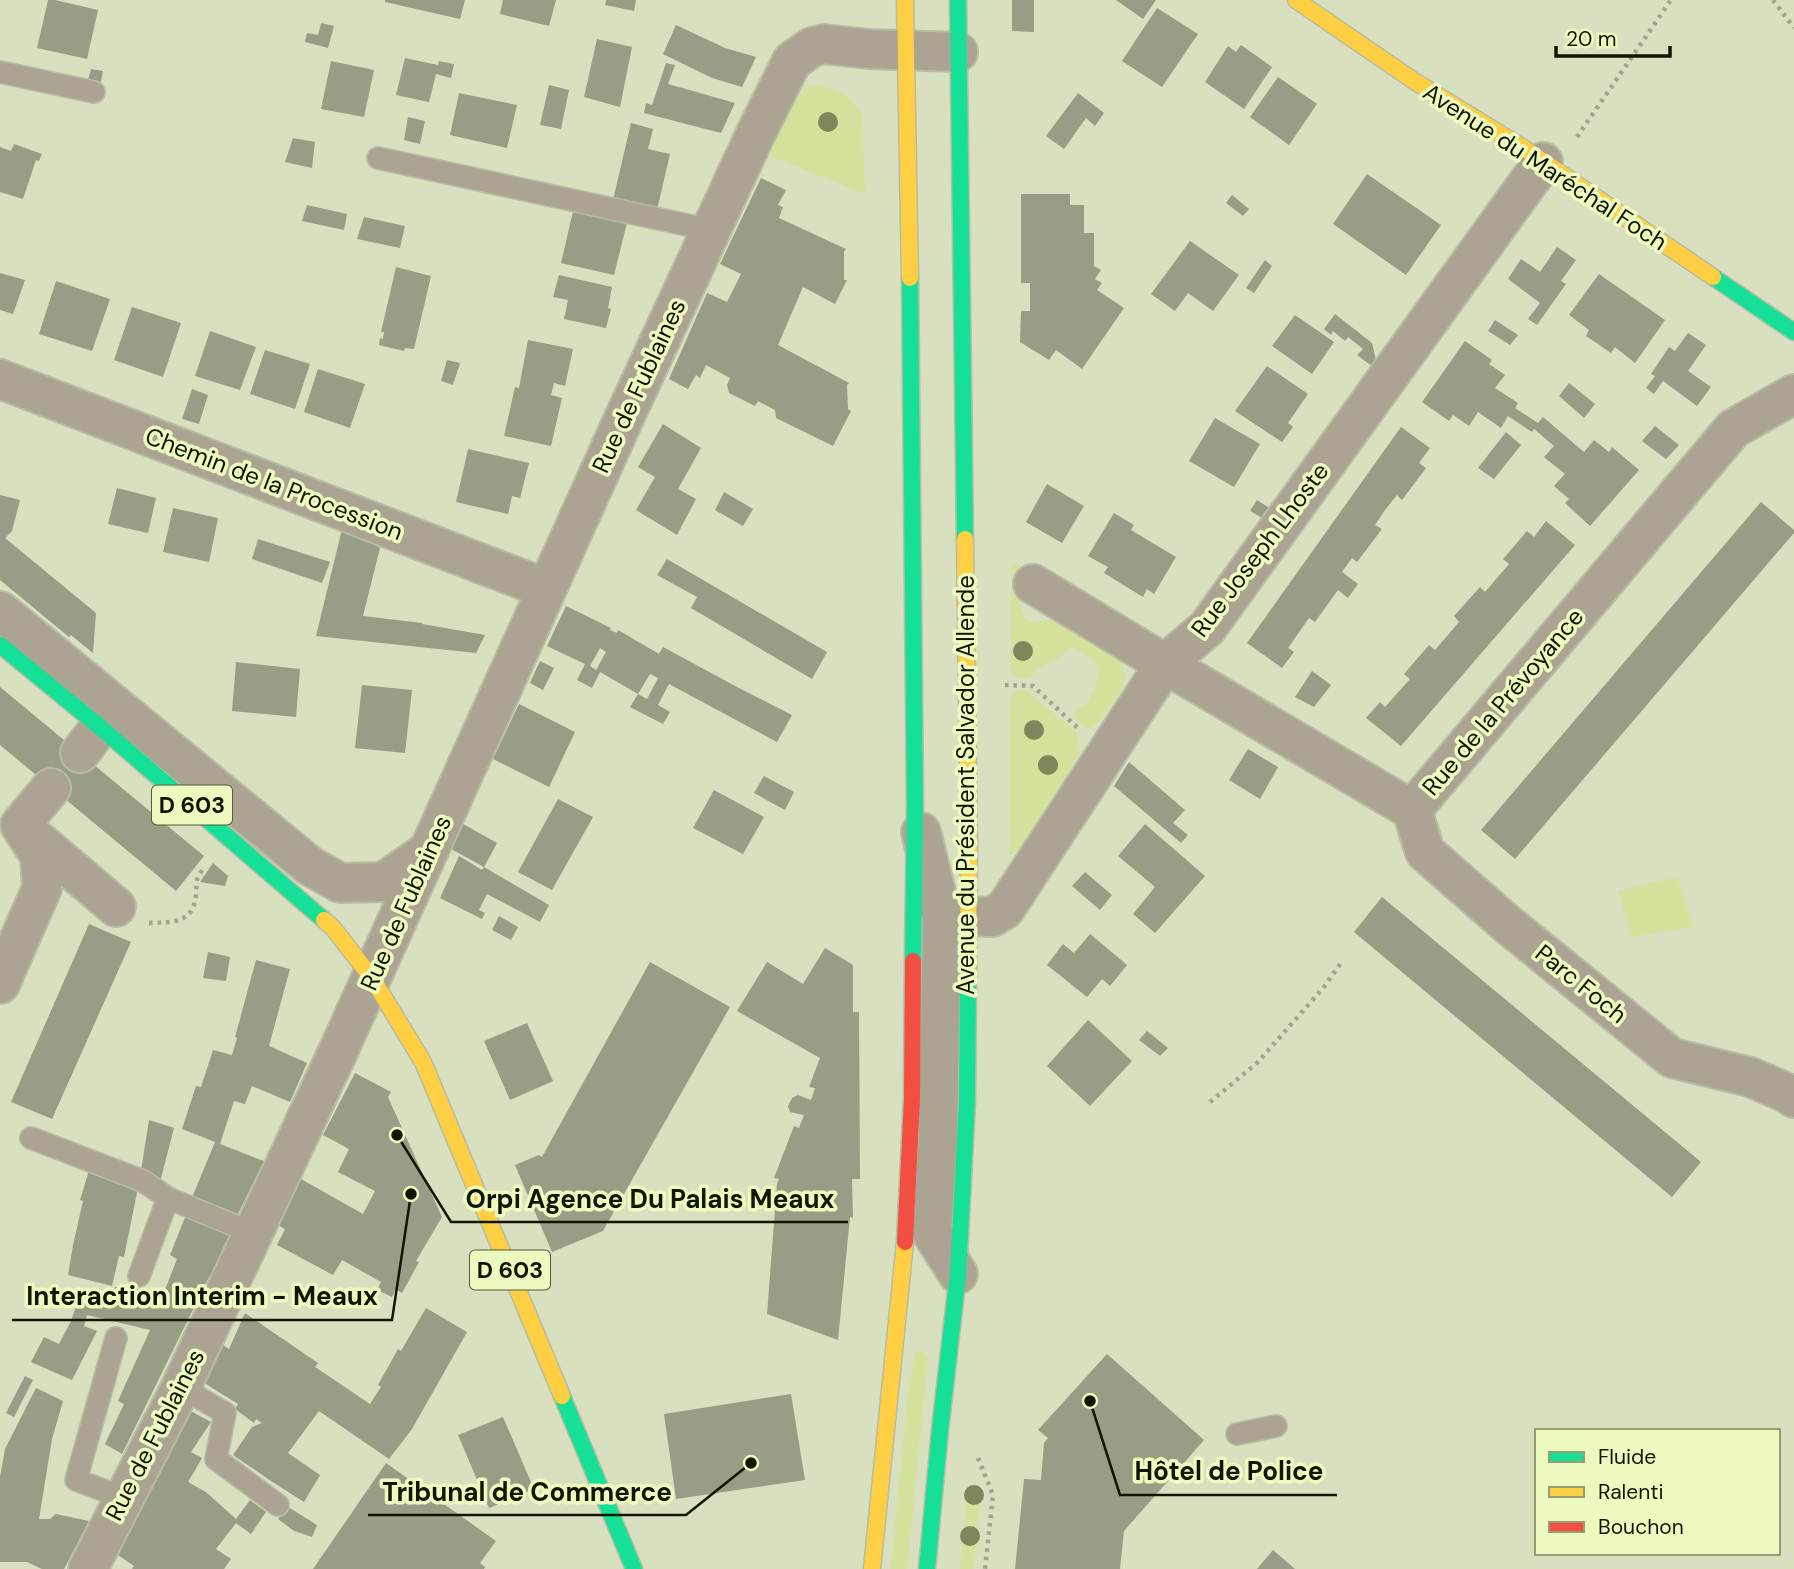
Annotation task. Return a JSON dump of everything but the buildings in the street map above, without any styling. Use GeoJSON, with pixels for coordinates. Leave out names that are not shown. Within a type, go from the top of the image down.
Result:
{"type":"FeatureCollection","features":[{"type":"Feature","properties":{"kind":"main road","name":"Avenue du Président Salvador Allende"},"geometry":{"type":"LineString","coordinates":[[905,0],[935,51],[969,845],[967,1100],[958,1275],[926,1569]]}},
{"type":"Feature","properties":{"kind":"main road","name":"Avenue du Président Salvador Allende"},"geometry":{"type":"LineString","coordinates":[[872,1569],[905,1245],[912,1099],[915,806],[909,130],[935,51],[958,0]]}},
{"type":"Feature","properties":{"kind":"main road","name":"Avenue du Maréchal Foch"},"geometry":{"type":"LineString","coordinates":[[1296,0],[1414,80],[1525,149],[1794,332]]}},
{"type":"Feature","properties":{"kind":"main road","name":"D 603"},"geometry":{"type":"LineString","coordinates":[[0,645],[90,740],[333,928],[372,978],[423,1062],[634,1569]]}},
{"type":"Feature","properties":{"kind":"main road"},"geometry":{"type":"LineString","coordinates":[[953,797],[969,845]]}},
{"type":"Feature","properties":{"kind":"main road"},"geometry":{"type":"LineString","coordinates":[[880,1333],[905,1245]]}},
{"type":"Feature","properties":{"kind":"street","name":"Rue de Fublaines"},"geometry":{"type":"LineString","coordinates":[[88,1569],[181,1387],[253,1233],[372,978],[710,230],[792,61],[811,47],[824,44],[869,49],[935,51]]}},
{"type":"Feature","properties":{"kind":"street","name":"Rue Joseph Lhoste"},"geometry":{"type":"LineString","coordinates":[[968,916],[992,917],[1005,909],[1165,664],[1207,628],[1544,162]]}},
{"type":"Feature","properties":{"kind":"street","name":"Chemin de la Procession"},"geometry":{"type":"LineString","coordinates":[[0,379],[547,589]]}},
{"type":"Feature","properties":{"kind":"street","name":"Rue de la Prévoyance"},"geometry":{"type":"LineString","coordinates":[[1033,584],[1412,810],[1733,429],[1794,394]]}},
{"type":"Feature","properties":{"kind":"street"},"geometry":{"type":"LineString","coordinates":[[0,611],[310,866],[340,883],[384,881],[428,851]]}},
{"type":"Feature","properties":{"kind":"street"},"geometry":{"type":"LineString","coordinates":[[10,817],[51,788]]}},
{"type":"Feature","properties":{"kind":"street"},"geometry":{"type":"LineString","coordinates":[[915,806],[942,916],[938,1137],[932,1233],[958,1275]]}},
{"type":"Feature","properties":{"kind":"street","name":"Parc Foch"},"geometry":{"type":"LineString","coordinates":[[1412,810],[1426,852],[1506,923],[1672,1058],[1750,1077],[1794,1098]]}},
{"type":"Feature","properties":{"kind":"street"},"geometry":{"type":"LineString","coordinates":[[10,817],[116,906]]}},
{"type":"Feature","properties":{"kind":"street"},"geometry":{"type":"LineString","coordinates":[[3,969],[42,888],[40,856],[10,817]]}},
{"type":"Feature","properties":{"kind":"street"},"geometry":{"type":"LineString","coordinates":[[938,1137],[963,1168]]}},
{"type":"Feature","properties":{"kind":"lane"},"geometry":{"type":"LineString","coordinates":[[0,72],[93,92]]}},
{"type":"Feature","properties":{"kind":"lane"},"geometry":{"type":"LineString","coordinates":[[378,158],[710,230]]}},
{"type":"Feature","properties":{"kind":"lane"},"geometry":{"type":"LineString","coordinates":[[31,1138],[143,1181],[169,1198],[253,1233]]}},
{"type":"Feature","properties":{"kind":"lane"},"geometry":{"type":"LineString","coordinates":[[139,1276],[169,1198]]}},
{"type":"Feature","properties":{"kind":"lane"},"geometry":{"type":"LineString","coordinates":[[116,1338],[76,1480],[124,1498]]}},
{"type":"Feature","properties":{"kind":"lane"},"geometry":{"type":"LineString","coordinates":[[181,1387],[225,1413],[216,1459],[278,1505]]}},
{"type":"Feature","properties":{"kind":"lane"},"geometry":{"type":"LineString","coordinates":[[1237,1434],[1276,1426]]}},
{"type":"Feature","properties":{"kind":"path"},"geometry":{"type":"LineString","coordinates":[[1574,140],[1671,0]]}},
{"type":"Feature","properties":{"kind":"path"},"geometry":{"type":"LineString","coordinates":[[1773,0],[1794,28]]}},
{"type":"Feature","properties":{"kind":"path"},"geometry":{"type":"LineString","coordinates":[[1005,685],[1033,686],[1084,735]]}},
{"type":"Feature","properties":{"kind":"path"},"geometry":{"type":"LineString","coordinates":[[116,906],[134,922],[183,920],[195,902],[196,877],[205,866]]}},
{"type":"Feature","properties":{"kind":"path"},"geometry":{"type":"LineString","coordinates":[[1210,1102],[1257,1063],[1324,987],[1343,960]]}},
{"type":"Feature","properties":{"kind":"path"},"geometry":{"type":"LineString","coordinates":[[974,1446],[993,1495],[985,1569]]}},
{"type":"Feature","properties":{"kind":"green space"},"geometry":{"type":"Polygon","coordinates":[[[820,85],[850,99],[862,115],[865,194],[768,155],[790,104],[805,88],[820,85]]]}},
{"type":"Feature","properties":{"kind":"green space"},"geometry":{"type":"Polygon","coordinates":[[[1013,562],[1021,565],[1021,611],[1027,621],[1061,621],[1114,649],[1122,663],[1125,677],[1123,688],[1097,724],[1090,729],[1082,726],[1074,716],[1076,709],[1086,705],[1098,678],[1096,664],[1083,653],[1072,647],[1024,679],[1016,677],[1011,670],[1013,562]]]}},
{"type":"Feature","properties":{"kind":"green space"},"geometry":{"type":"Polygon","coordinates":[[[1021,690],[1028,692],[1074,730],[1079,747],[1077,758],[1018,852],[1010,855],[1010,700],[1014,693],[1021,690]]]}},
{"type":"Feature","properties":{"kind":"green space"},"geometry":{"type":"Polygon","coordinates":[[[1677,877],[1693,927],[1632,937],[1618,891],[1677,877]]]}},
{"type":"Feature","properties":{"kind":"green space"},"geometry":{"type":"Polygon","coordinates":[[[917,1351],[923,1351],[928,1357],[907,1569],[891,1569],[907,1404],[917,1351]]]}},
{"type":"Feature","properties":{"kind":"green space"},"geometry":{"type":"Polygon","coordinates":[[[967,1494],[981,1496],[973,1569],[960,1569],[967,1494]]]}},
{"type":"Feature","properties":{"kind":"traffic: fast"},"geometry":{"type":"LineString","coordinates":[[958,0],[965,539]]}},
{"type":"Feature","properties":{"kind":"traffic: fast"},"geometry":{"type":"LineString","coordinates":[[1713,277],[1794,332]]}},
{"type":"Feature","properties":{"kind":"traffic: fast"},"geometry":{"type":"LineString","coordinates":[[910,278],[915,806],[913,961]]}},
{"type":"Feature","properties":{"kind":"traffic: fast"},"geometry":{"type":"LineString","coordinates":[[0,645],[100,727],[324,920]]}},
{"type":"Feature","properties":{"kind":"traffic: fast"},"geometry":{"type":"LineString","coordinates":[[927,1569],[958,1274],[967,1100],[968,968]]}},
{"type":"Feature","properties":{"kind":"traffic: fast"},"geometry":{"type":"LineString","coordinates":[[562,1396],[634,1569]]}},
{"type":"Feature","properties":{"kind":"traffic: slow"},"geometry":{"type":"LineString","coordinates":[[905,0],[910,278]]}},
{"type":"Feature","properties":{"kind":"traffic: slow"},"geometry":{"type":"LineString","coordinates":[[1296,0],[1414,81],[1525,149],[1713,277]]}},
{"type":"Feature","properties":{"kind":"traffic: slow"},"geometry":{"type":"LineString","coordinates":[[965,539],[968,968]]}},
{"type":"Feature","properties":{"kind":"traffic: slow"},"geometry":{"type":"LineString","coordinates":[[324,920],[372,978],[423,1062],[562,1396]]}},
{"type":"Feature","properties":{"kind":"traffic: slow"},"geometry":{"type":"LineString","coordinates":[[872,1569],[905,1242]]}},
{"type":"Feature","properties":{"kind":"traffic: jam"},"geometry":{"type":"LineString","coordinates":[[905,1242],[912,1099],[913,961]]}},
{"type":"Feature","properties":{"kind":"place","name":"Orpi Agence Du Palais Meaux"},"geometry":{"type":"Point","coordinates":[397,1135]}},
{"type":"Feature","properties":{"kind":"place","name":"Interaction Interim - Meaux"},"geometry":{"type":"Point","coordinates":[411,1194]}},
{"type":"Feature","properties":{"kind":"place","name":"Hôtel de Police"},"geometry":{"type":"Point","coordinates":[1090,1401]}},
{"type":"Feature","properties":{"kind":"place","name":"Tribunal de Commerce"},"geometry":{"type":"Point","coordinates":[751,1463]}}]}
